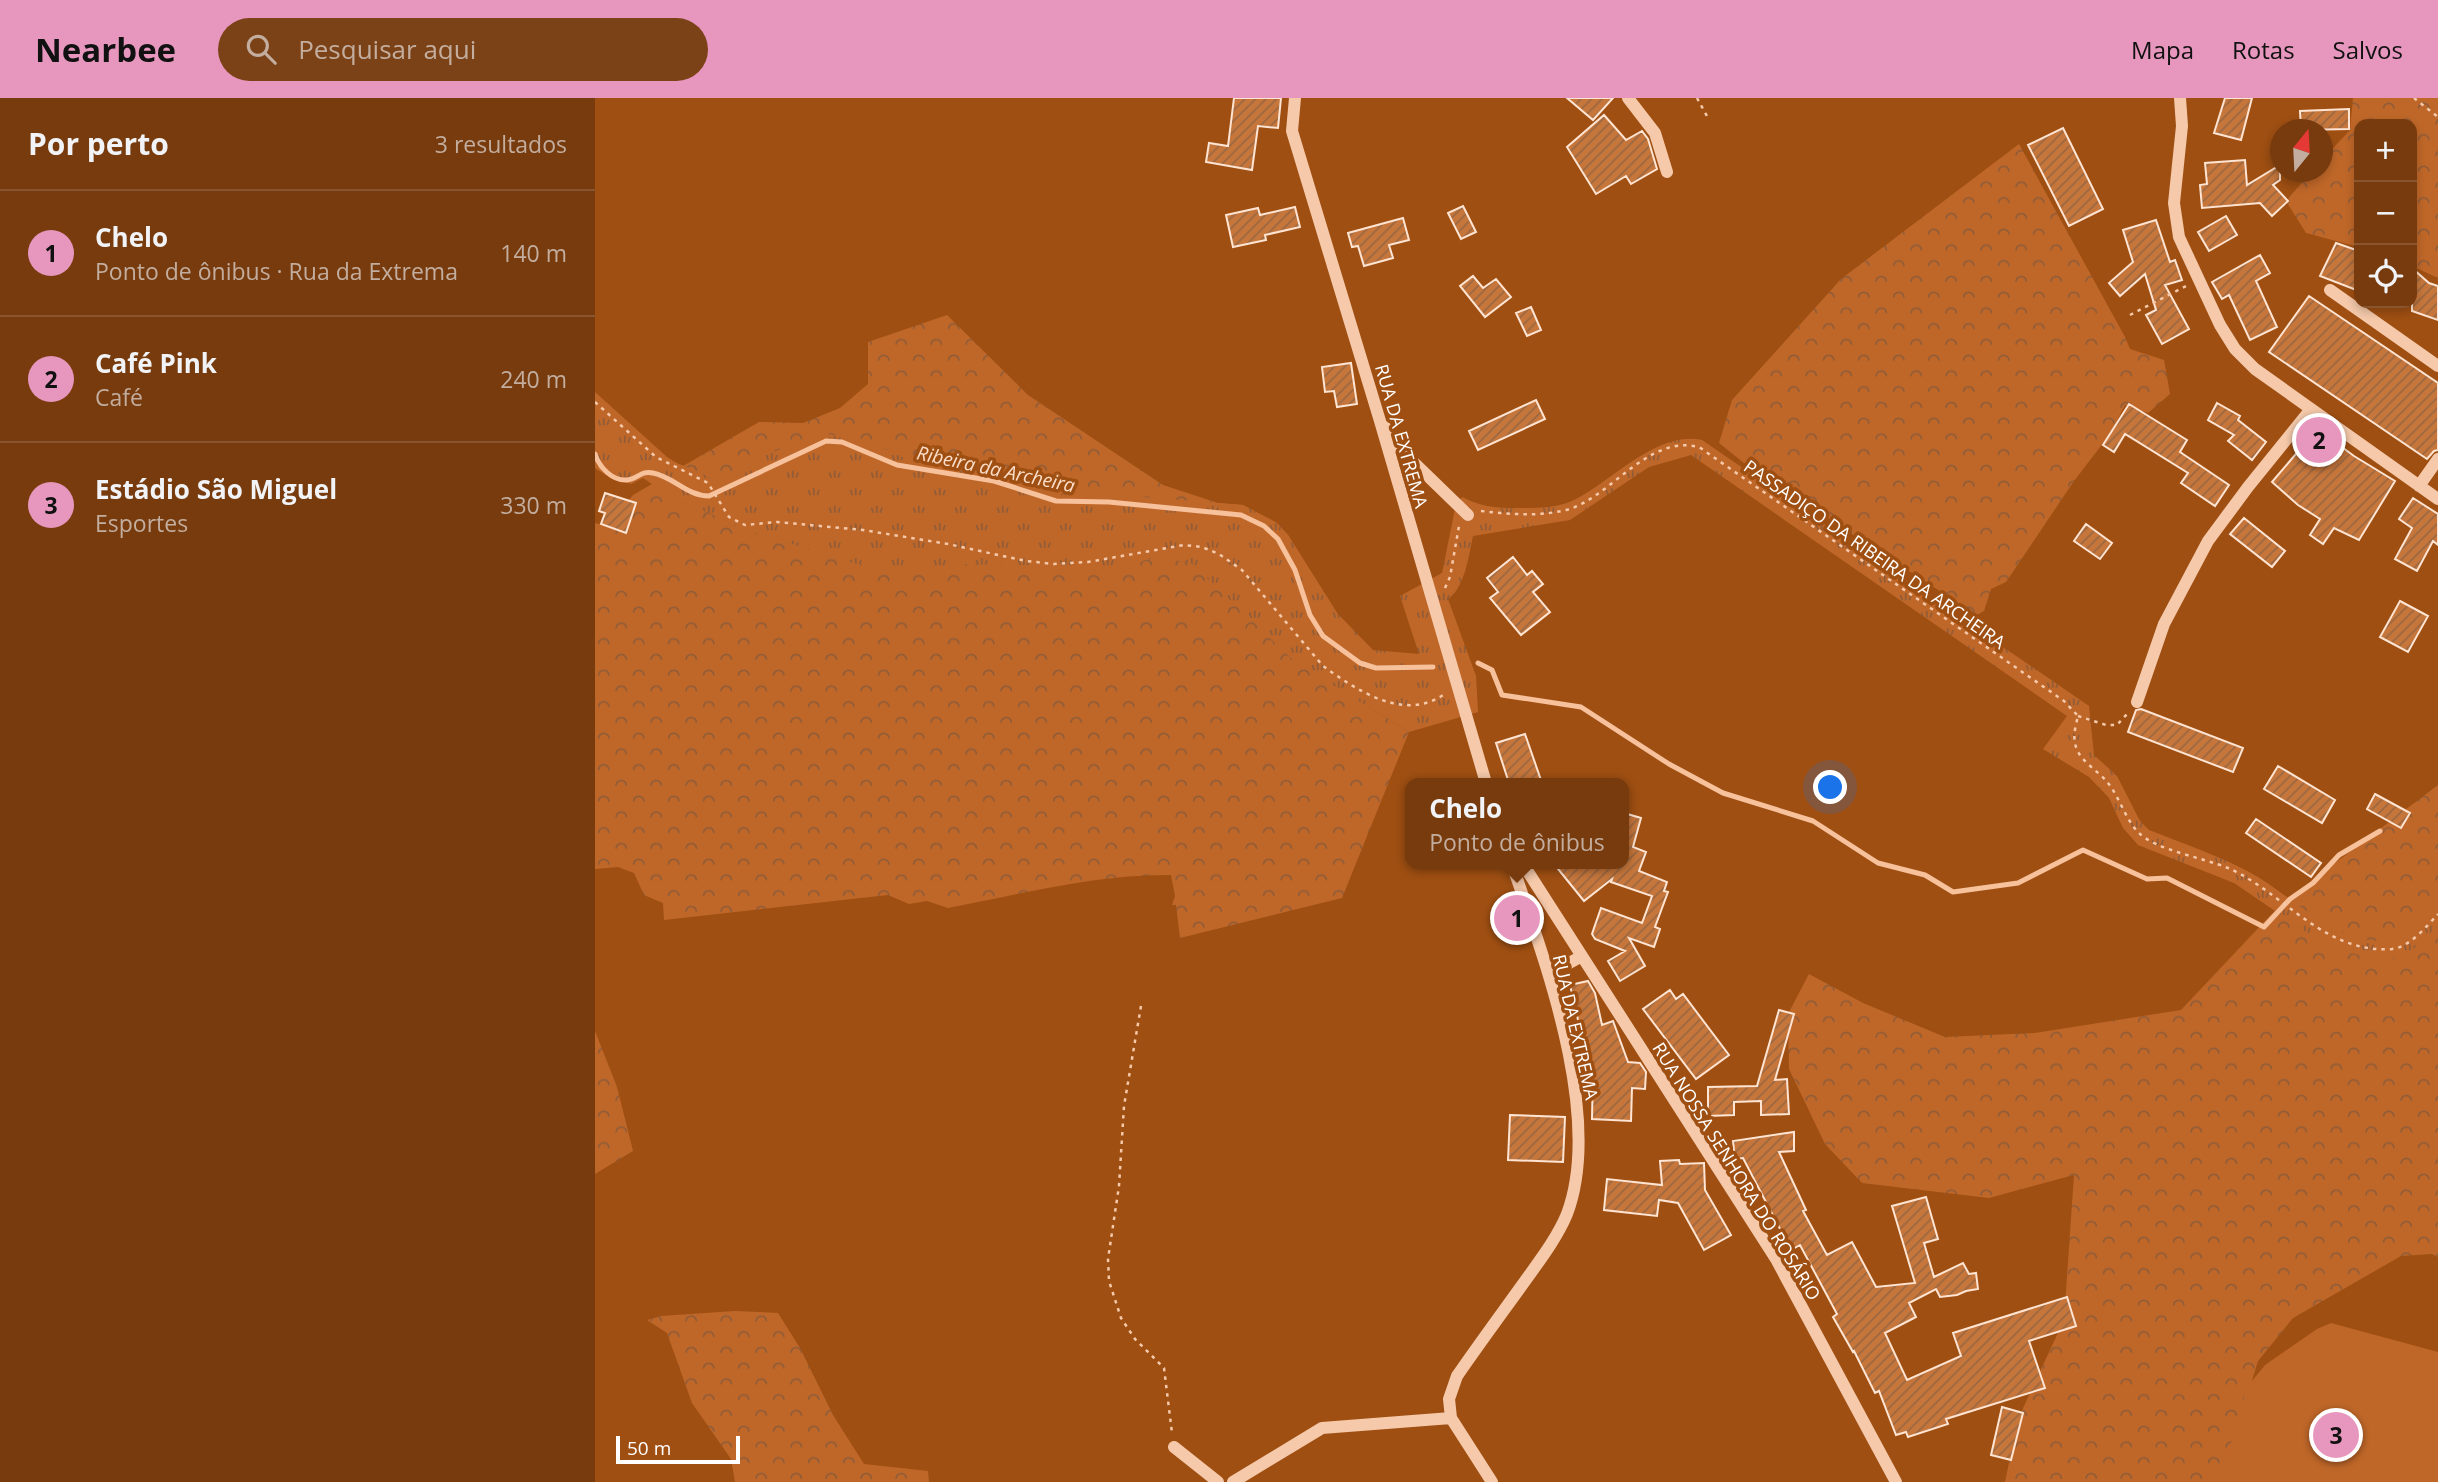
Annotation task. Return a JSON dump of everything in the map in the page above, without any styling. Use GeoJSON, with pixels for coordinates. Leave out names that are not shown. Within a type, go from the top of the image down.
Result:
{"type":"FeatureCollection","features":[{"type":"Feature","properties":{"kind":"street","name":"RUA DA EXTREMA"},"geometry":{"type":"LineString","coordinates":[[1296,98],[1292,131],[1485,778]]}},
{"type":"Feature","properties":{"kind":"street"},"geometry":{"type":"LineString","coordinates":[[1628,98],[1655,133],[1667,172]]}},
{"type":"Feature","properties":{"kind":"street"},"geometry":{"type":"LineString","coordinates":[[2180,98],[2182,126],[2173,203],[2175,221],[2198,280],[2235,349],[2255,369],[2438,499]]}},
{"type":"Feature","properties":{"kind":"street"},"geometry":{"type":"LineString","coordinates":[[2330,290],[2438,366]]}},
{"type":"Feature","properties":{"kind":"street"},"geometry":{"type":"LineString","coordinates":[[2137,702],[2164,624],[2208,541],[2311,409]]}},
{"type":"Feature","properties":{"kind":"street"},"geometry":{"type":"LineString","coordinates":[[1380,421],[1403,452],[1468,515]]}},
{"type":"Feature","properties":{"kind":"street"},"geometry":{"type":"LineString","coordinates":[[2419,486],[2438,459]]}},
{"type":"Feature","properties":{"kind":"street","name":"RUA DA EXTREMA"},"geometry":{"type":"LineString","coordinates":[[1451,1418],[1449,1399],[1457,1376],[1549,1246],[1567,1214],[1578,1147],[1577,1093],[1549,974],[1514,869]]}},
{"type":"Feature","properties":{"kind":"street","name":"RUA NOSSA SENHORA DO ROSÁRIO"},"geometry":{"type":"LineString","coordinates":[[1526,869],[1776,1259],[1896,1482]]}},
{"type":"Feature","properties":{"kind":"street"},"geometry":{"type":"LineString","coordinates":[[1549,974],[1582,956]]}},
{"type":"Feature","properties":{"kind":"street"},"geometry":{"type":"LineString","coordinates":[[1233,1482],[1322,1428],[1451,1418],[1485,1480]]}},
{"type":"Feature","properties":{"kind":"street"},"geometry":{"type":"LineString","coordinates":[[1174,1447],[1218,1482]]}},
{"type":"Feature","properties":{"kind":"path"},"geometry":{"type":"LineString","coordinates":[[1697,98],[1708,118]]}},
{"type":"Feature","properties":{"kind":"path"},"geometry":{"type":"LineString","coordinates":[[2414,98],[2438,117]]}},
{"type":"Feature","properties":{"kind":"path"},"geometry":{"type":"LineString","coordinates":[[2130,316],[2198,280]]}},
{"type":"Feature","properties":{"kind":"path"},"geometry":{"type":"LineString","coordinates":[[595,402],[656,457],[708,484],[732,521],[745,525],[777,522],[863,530],[1026,561],[1055,564],[1088,562],[1184,545],[1202,547],[1242,569],[1323,666],[1359,689],[1386,702],[1406,706],[1426,704],[1449,689]]}},
{"type":"Feature","properties":{"kind":"path","name":"PASSADIÇO DA RIBEIRA DA ARCHEIRA"},"geometry":{"type":"LineString","coordinates":[[1468,515],[1482,511],[1518,516],[1568,510],[1584,502],[1638,463],[1658,453],[1680,445],[1699,447],[2064,701],[2078,716]]}},
{"type":"Feature","properties":{"kind":"path"},"geometry":{"type":"LineString","coordinates":[[1432,602],[1439,598],[1447,584],[1460,524],[1468,515]]}},
{"type":"Feature","properties":{"kind":"path"},"geometry":{"type":"LineString","coordinates":[[2137,702],[2116,724],[2106,725],[2078,716],[2074,741],[2086,762],[2108,782],[2140,834],[2153,842],[2227,868],[2327,933],[2360,946],[2396,948],[2421,931],[2438,914]]}},
{"type":"Feature","properties":{"kind":"path"},"geometry":{"type":"LineString","coordinates":[[1141,1006],[1124,1107],[1119,1185],[1108,1259],[1108,1281],[1121,1318],[1135,1339],[1164,1368],[1174,1447]]}},
{"type":"Feature","properties":{"kind":"green space"},"geometry":{"type":"Polygon","coordinates":[[[2353,98],[2438,98],[2438,278],[2417,268],[2417,119],[2354,119],[2354,246],[2306,233],[2286,201],[2302,182],[2333,182],[2333,148],[2350,130],[2353,98]]]}},
{"type":"Feature","properties":{"kind":"green space"},"geometry":{"type":"Polygon","coordinates":[[[2019,144],[2130,349],[2164,360],[2170,394],[2148,413],[2125,405],[2110,434],[2074,481],[2006,582],[1991,589],[1984,611],[1977,615],[1754,471],[1719,443],[1732,400],[1841,279],[2019,144]]]}},
{"type":"Feature","properties":{"kind":"green space"},"geometry":{"type":"Polygon","coordinates":[[[947,315],[1028,395],[1163,485],[1218,503],[1243,505],[1277,523],[1288,535],[1339,616],[1367,706],[1409,732],[1342,898],[1180,938],[1176,905],[1172,905],[1175,896],[1171,875],[1087,881],[948,908],[927,901],[909,904],[888,895],[664,920],[663,903],[644,895],[634,873],[618,867],[595,869],[595,523],[607,526],[633,495],[759,422],[803,423],[840,408],[868,384],[868,342],[947,315]]]}},
{"type":"Feature","properties":{"kind":"green space"},"geometry":{"type":"Polygon","coordinates":[[[595,392],[667,457],[718,484],[767,454],[824,434],[857,437],[909,460],[971,470],[1058,494],[1243,505],[1277,523],[1288,535],[1337,613],[1373,650],[1419,654],[1400,596],[1442,573],[1455,509],[1462,497],[1500,508],[1555,506],[1592,490],[1653,449],[1669,442],[1702,440],[2089,706],[2094,755],[2117,776],[2140,821],[2149,830],[2249,872],[2313,916],[2349,935],[2367,940],[2395,940],[2415,927],[2438,903],[2438,925],[2418,946],[2396,958],[2378,960],[2352,953],[2309,934],[2234,883],[2138,845],[2123,828],[2109,798],[2089,777],[2043,749],[2067,716],[1691,455],[1649,467],[1570,520],[1473,536],[1459,587],[1448,599],[1476,676],[1478,712],[1409,732],[1294,661],[1191,563],[1157,557],[1119,568],[963,564],[911,571],[857,564],[740,528],[661,490],[643,478],[631,484],[609,477],[595,468],[595,392]]]}},
{"type":"Feature","properties":{"kind":"green space"},"geometry":{"type":"Polygon","coordinates":[[[2438,785],[2438,1257],[2432,1254],[2401,1256],[2293,1318],[2258,1361],[2221,1482],[2005,1482],[2018,1419],[2064,1320],[2074,1175],[1989,1198],[1862,1183],[1825,1144],[1789,1069],[1788,1014],[1809,974],[1863,1003],[1945,1037],[2035,1033],[2181,1010],[2281,904],[2438,785]]]}},
{"type":"Feature","properties":{"kind":"green space"},"geometry":{"type":"Polygon","coordinates":[[[595,1031],[617,1087],[633,1151],[595,1174],[595,1031]]]}},
{"type":"Feature","properties":{"kind":"green space"},"geometry":{"type":"Polygon","coordinates":[[[735,1311],[778,1313],[800,1348],[833,1415],[864,1464],[928,1471],[929,1482],[735,1482],[731,1459],[692,1403],[667,1333],[647,1320],[661,1316],[735,1311]]]}},
{"type":"Feature","properties":{"kind":"green space"},"geometry":{"type":"Polygon","coordinates":[[[2331,1323],[2438,1352],[2438,1482],[2220,1482],[2247,1387],[2265,1365],[2317,1329],[2331,1323]]]}},
{"type":"Feature","properties":{"kind":"building"},"geometry":{"type":"Polygon","coordinates":[[[1234,98],[1281,98],[1278,128],[1258,126],[1252,170],[1206,162],[1209,143],[1228,146],[1234,98]]]}},
{"type":"Feature","properties":{"kind":"building"},"geometry":{"type":"Polygon","coordinates":[[[1567,98],[1613,98],[1593,120],[1567,98]]]}},
{"type":"Feature","properties":{"kind":"building"},"geometry":{"type":"Polygon","coordinates":[[[2225,98],[2252,98],[2241,140],[2214,133],[2225,98]]]}},
{"type":"Feature","properties":{"kind":"building"},"geometry":{"type":"Polygon","coordinates":[[[2349,109],[2349,129],[2333,129],[2333,119],[2300,119],[2300,111],[2349,109]]]}},
{"type":"Feature","properties":{"kind":"building"},"geometry":{"type":"Polygon","coordinates":[[[1604,115],[1626,140],[1642,131],[1648,139],[1657,169],[1631,184],[1626,176],[1596,194],[1567,147],[1604,115]]]}},
{"type":"Feature","properties":{"kind":"building"},"geometry":{"type":"Polygon","coordinates":[[[2063,128],[2103,209],[2069,226],[2028,145],[2063,128]]]}},
{"type":"Feature","properties":{"kind":"building"},"geometry":{"type":"Polygon","coordinates":[[[2245,160],[2247,185],[2270,171],[2270,182],[2277,182],[2273,185],[2288,201],[2272,216],[2260,203],[2202,208],[2200,185],[2207,184],[2205,163],[2245,160]]]}},
{"type":"Feature","properties":{"kind":"building"},"geometry":{"type":"Polygon","coordinates":[[[1463,206],[1476,232],[1461,239],[1448,213],[1463,206]]]}},
{"type":"Feature","properties":{"kind":"building"},"geometry":{"type":"Polygon","coordinates":[[[1295,207],[1300,227],[1265,235],[1266,240],[1233,247],[1226,215],[1258,208],[1260,215],[1295,207]]]}},
{"type":"Feature","properties":{"kind":"building"},"geometry":{"type":"Polygon","coordinates":[[[2226,216],[2237,235],[2209,251],[2198,232],[2226,216]]]}},
{"type":"Feature","properties":{"kind":"building"},"geometry":{"type":"Polygon","coordinates":[[[1403,218],[1409,240],[1389,245],[1393,258],[1364,266],[1358,246],[1352,247],[1348,233],[1403,218]]]}},
{"type":"Feature","properties":{"kind":"building"},"geometry":{"type":"Polygon","coordinates":[[[2156,220],[2170,262],[2175,260],[2182,280],[2165,285],[2189,329],[2162,344],[2146,315],[2156,310],[2145,274],[2120,296],[2109,283],[2133,262],[2123,230],[2156,220]]]}},
{"type":"Feature","properties":{"kind":"building"},"geometry":{"type":"Polygon","coordinates":[[[2336,243],[2354,249],[2354,289],[2320,276],[2336,243]]]}},
{"type":"Feature","properties":{"kind":"building"},"geometry":{"type":"Polygon","coordinates":[[[2260,255],[2270,273],[2256,281],[2277,327],[2250,340],[2229,295],[2222,299],[2212,282],[2260,255]]]}},
{"type":"Feature","properties":{"kind":"building"},"geometry":{"type":"Polygon","coordinates":[[[2417,272],[2429,283],[2438,286],[2438,320],[2412,311],[2412,308],[2417,308],[2417,272]]]}},
{"type":"Feature","properties":{"kind":"building"},"geometry":{"type":"Polygon","coordinates":[[[1473,276],[1483,288],[1496,279],[1511,297],[1485,317],[1460,286],[1473,276]]]}},
{"type":"Feature","properties":{"kind":"building"},"geometry":{"type":"Polygon","coordinates":[[[2309,296],[2438,383],[2438,450],[2427,459],[2269,352],[2309,296]]]}},
{"type":"Feature","properties":{"kind":"building"},"geometry":{"type":"Polygon","coordinates":[[[1531,307],[1541,330],[1527,336],[1516,313],[1531,307]]]}},
{"type":"Feature","properties":{"kind":"building"},"geometry":{"type":"Polygon","coordinates":[[[1351,363],[1357,404],[1337,407],[1334,391],[1325,392],[1322,367],[1351,363]]]}},
{"type":"Feature","properties":{"kind":"building"},"geometry":{"type":"Polygon","coordinates":[[[1536,400],[1545,419],[1478,450],[1469,431],[1536,400]]]}},
{"type":"Feature","properties":{"kind":"building"},"geometry":{"type":"Polygon","coordinates":[[[2217,403],[2240,416],[2238,420],[2266,442],[2252,460],[2228,441],[2234,435],[2208,420],[2217,403]]]}},
{"type":"Feature","properties":{"kind":"building"},"geometry":{"type":"Polygon","coordinates":[[[2129,404],[2187,440],[2180,452],[2229,485],[2215,506],[2181,483],[2188,473],[2125,434],[2114,452],[2103,445],[2129,404]]]}},
{"type":"Feature","properties":{"kind":"building"},"geometry":{"type":"Polygon","coordinates":[[[2323,433],[2395,481],[2359,540],[2334,528],[2323,544],[2310,535],[2320,519],[2298,505],[2272,482],[2313,434],[2323,433]]]}},
{"type":"Feature","properties":{"kind":"building"},"geometry":{"type":"Polygon","coordinates":[[[605,493],[636,503],[626,533],[601,524],[605,513],[599,511],[605,493]]]}},
{"type":"Feature","properties":{"kind":"building"},"geometry":{"type":"Polygon","coordinates":[[[2413,498],[2438,514],[2438,545],[2433,541],[2417,571],[2395,559],[2412,528],[2399,519],[2413,498]]]}},
{"type":"Feature","properties":{"kind":"building"},"geometry":{"type":"Polygon","coordinates":[[[2244,518],[2285,551],[2272,567],[2230,534],[2244,518]]]}},
{"type":"Feature","properties":{"kind":"building"},"geometry":{"type":"Polygon","coordinates":[[[2086,524],[2112,543],[2100,559],[2074,541],[2086,524]]]}},
{"type":"Feature","properties":{"kind":"building"},"geometry":{"type":"Polygon","coordinates":[[[1513,557],[1527,575],[1532,571],[1543,584],[1533,592],[1550,612],[1521,635],[1490,598],[1498,592],[1487,578],[1513,557]]]}},
{"type":"Feature","properties":{"kind":"building"},"geometry":{"type":"Polygon","coordinates":[[[2400,601],[2428,616],[2408,652],[2380,637],[2400,601]]]}},
{"type":"Feature","properties":{"kind":"building"},"geometry":{"type":"Polygon","coordinates":[[[2141,709],[2243,748],[2233,772],[2128,732],[2136,710],[2141,709]]]}},
{"type":"Feature","properties":{"kind":"building"},"geometry":{"type":"Polygon","coordinates":[[[1525,734],[1540,778],[1507,778],[1496,743],[1525,734]]]}},
{"type":"Feature","properties":{"kind":"building"},"geometry":{"type":"Polygon","coordinates":[[[2278,766],[2335,800],[2322,823],[2264,789],[2278,766]]]}},
{"type":"Feature","properties":{"kind":"building"},"geometry":{"type":"Polygon","coordinates":[[[2375,794],[2410,813],[2401,828],[2367,809],[2375,794]]]}},
{"type":"Feature","properties":{"kind":"building"},"geometry":{"type":"Polygon","coordinates":[[[1629,814],[1641,818],[1633,847],[1646,852],[1639,871],[1667,882],[1664,891],[1668,892],[1655,927],[1660,929],[1654,947],[1629,938],[1645,966],[1620,981],[1608,961],[1625,951],[1595,939],[1592,934],[1601,908],[1642,923],[1652,896],[1611,882],[1612,879],[1584,901],[1558,869],[1629,869],[1629,814]]]}},
{"type":"Feature","properties":{"kind":"building"},"geometry":{"type":"Polygon","coordinates":[[[2256,819],[2321,863],[2311,877],[2246,833],[2256,819]]]}},
{"type":"Feature","properties":{"kind":"building"},"geometry":{"type":"Polygon","coordinates":[[[1588,981],[1595,993],[1602,1025],[1613,1021],[1628,1062],[1640,1063],[1646,1072],[1645,1089],[1632,1088],[1631,1121],[1592,1119],[1593,1067],[1570,985],[1588,981]]]}},
{"type":"Feature","properties":{"kind":"building"},"geometry":{"type":"Polygon","coordinates":[[[1670,990],[1676,999],[1683,994],[1729,1055],[1696,1079],[1643,1009],[1670,990]]]}},
{"type":"Feature","properties":{"kind":"building"},"geometry":{"type":"Polygon","coordinates":[[[1779,1010],[1794,1014],[1775,1080],[1787,1079],[1789,1114],[1761,1115],[1761,1101],[1734,1102],[1734,1115],[1708,1116],[1708,1087],[1757,1086],[1779,1010]]]}},
{"type":"Feature","properties":{"kind":"building"},"geometry":{"type":"Polygon","coordinates":[[[1510,1115],[1565,1117],[1563,1162],[1508,1160],[1510,1115]]]}},
{"type":"Feature","properties":{"kind":"building"},"geometry":{"type":"Polygon","coordinates":[[[1794,1132],[1794,1151],[1779,1152],[1806,1210],[1803,1211],[1827,1255],[1852,1242],[1876,1287],[1915,1283],[1892,1206],[1926,1197],[1938,1239],[1924,1243],[1934,1277],[1963,1263],[1969,1274],[1976,1273],[1978,1289],[1940,1297],[1936,1289],[1909,1303],[1916,1317],[1885,1333],[1907,1380],[1961,1356],[1953,1333],[2067,1297],[2076,1326],[2029,1341],[2045,1388],[1946,1419],[1948,1424],[1908,1437],[1906,1432],[1896,1435],[1879,1391],[1875,1393],[1833,1317],[1837,1314],[1800,1245],[1791,1250],[1743,1158],[1735,1159],[1733,1141],[1794,1132]]]}},
{"type":"Feature","properties":{"kind":"building"},"geometry":{"type":"Polygon","coordinates":[[[1679,1160],[1680,1164],[1704,1163],[1705,1190],[1731,1235],[1704,1250],[1678,1203],[1659,1200],[1657,1216],[1604,1210],[1607,1179],[1662,1185],[1660,1161],[1679,1160]]]}},
{"type":"Feature","properties":{"kind":"building"},"geometry":{"type":"Polygon","coordinates":[[[2002,1407],[2023,1413],[2011,1460],[1991,1455],[2002,1407]]]}},
{"type":"Feature","properties":{"kind":"waterway","name":"Ribeira da Archeira"},"geometry":{"type":"LineString","coordinates":[[595,454],[603,468],[611,476],[621,480],[653,473],[694,493],[709,496],[826,441],[842,442],[897,465],[994,481],[1056,501],[1109,502],[1241,515],[1264,526],[1278,539],[1295,570],[1310,615],[1323,636],[1360,663],[1376,668],[1433,667]]}},
{"type":"Feature","properties":{"kind":"waterway","name":"Ribeira da Archeira"},"geometry":{"type":"LineString","coordinates":[[1478,663],[1492,670],[1502,695],[1581,707],[1669,764],[1723,793],[1813,821],[1878,863],[1925,875],[1953,892],[2018,883],[2083,850],[2147,879],[2167,878],[2264,927],[2290,899],[2313,883],[2339,855],[2380,831]]}},
{"type":"Feature","properties":{"kind":"place","name":"Café Pink"},"geometry":{"type":"Point","coordinates":[2319,440]}},
{"type":"Feature","properties":{"kind":"place","name":"Chelo"},"geometry":{"type":"Point","coordinates":[1517,918]}},
{"type":"Feature","properties":{"kind":"place","name":"Estádio São Miguel"},"geometry":{"type":"Point","coordinates":[2336,1435]}}]}
